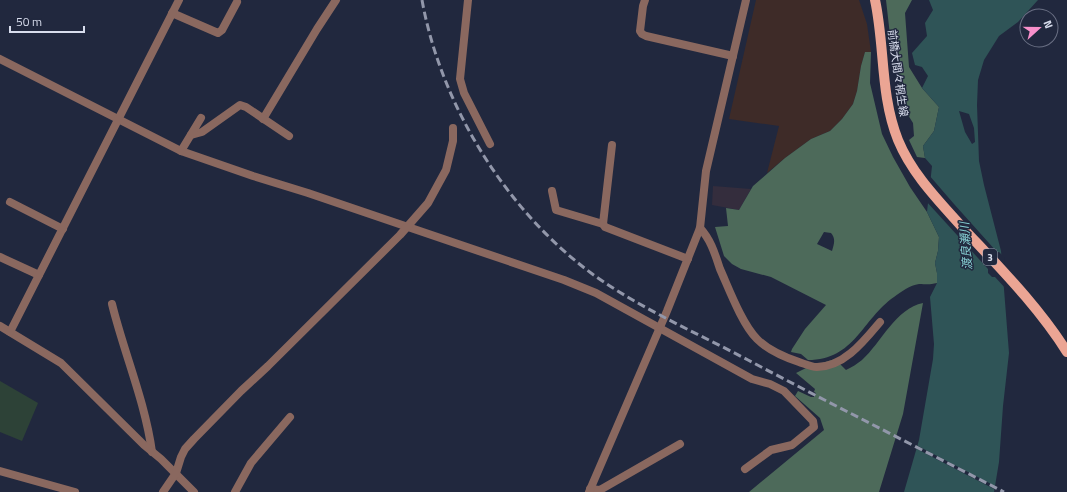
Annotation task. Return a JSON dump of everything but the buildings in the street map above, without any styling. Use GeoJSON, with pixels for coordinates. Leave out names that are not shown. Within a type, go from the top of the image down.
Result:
{"type":"FeatureCollection","features":[{"type":"Feature","properties":{"kind":"main road","name":"前橋大間々桐生線"},"geometry":{"type":"LineString","coordinates":[[875,0],[880,25],[888,105],[898,139],[910,164],[940,203],[1032,304],[1067,352]]}},
{"type":"Feature","properties":{"kind":"street"},"geometry":{"type":"LineString","coordinates":[[10,332],[179,0]]}},
{"type":"Feature","properties":{"kind":"street"},"geometry":{"type":"LineString","coordinates":[[264,119],[317,29],[336,0]]}},
{"type":"Feature","properties":{"kind":"street"},"geometry":{"type":"LineString","coordinates":[[468,0],[460,79],[464,93],[490,144]]}},
{"type":"Feature","properties":{"kind":"street"},"geometry":{"type":"LineString","coordinates":[[645,0],[640,31],[642,34],[733,56]]}},
{"type":"Feature","properties":{"kind":"street"},"geometry":{"type":"LineString","coordinates":[[680,444],[600,490],[590,491],[700,228],[706,171],[746,0]]}},
{"type":"Feature","properties":{"kind":"street"},"geometry":{"type":"LineString","coordinates":[[172,12],[218,33],[222,30],[237,2]]}},
{"type":"Feature","properties":{"kind":"street"},"geometry":{"type":"LineString","coordinates":[[0,59],[181,151],[564,280],[596,293],[752,379],[770,384],[784,391],[813,421],[814,427],[792,445],[771,450],[745,469]]}},
{"type":"Feature","properties":{"kind":"street"},"geometry":{"type":"LineString","coordinates":[[191,135],[202,132],[240,105],[246,107],[289,136]]}},
{"type":"Feature","properties":{"kind":"street"},"geometry":{"type":"LineString","coordinates":[[181,151],[201,118]]}},
{"type":"Feature","properties":{"kind":"street"},"geometry":{"type":"LineString","coordinates":[[163,492],[176,474],[180,457],[184,449],[408,227],[428,203],[441,182],[446,170],[453,141],[453,128]]}},
{"type":"Feature","properties":{"kind":"street"},"geometry":{"type":"LineString","coordinates":[[603,224],[612,145]]}},
{"type":"Feature","properties":{"kind":"street"},"geometry":{"type":"LineString","coordinates":[[552,191],[556,210],[603,224],[605,227],[688,259]]}},
{"type":"Feature","properties":{"kind":"street"},"geometry":{"type":"LineString","coordinates":[[10,202],[63,229]]}},
{"type":"Feature","properties":{"kind":"street"},"geometry":{"type":"LineString","coordinates":[[700,228],[708,238],[728,285],[751,331],[761,342],[772,350],[790,359],[808,365],[816,367],[826,366],[842,359],[855,350],[880,322]]}},
{"type":"Feature","properties":{"kind":"street"},"geometry":{"type":"LineString","coordinates":[[0,256],[39,275]]}},
{"type":"Feature","properties":{"kind":"street"},"geometry":{"type":"LineString","coordinates":[[112,304],[118,330],[142,408],[152,452]]}},
{"type":"Feature","properties":{"kind":"street"},"geometry":{"type":"LineString","coordinates":[[0,326],[61,363],[194,492]]}},
{"type":"Feature","properties":{"kind":"street"},"geometry":{"type":"LineString","coordinates":[[234,492],[251,463],[290,417]]}},
{"type":"Feature","properties":{"kind":"street"},"geometry":{"type":"LineString","coordinates":[[0,471],[75,492]]}},
{"type":"Feature","properties":{"kind":"shaded area"},"geometry":{"type":"Polygon","coordinates":[[[756,0],[859,0],[867,24],[871,52],[865,52],[853,104],[842,119],[830,131],[811,139],[767,173],[779,126],[729,119],[756,0]]]}},
{"type":"Feature","properties":{"kind":"shaded area"},"geometry":{"type":"Polygon","coordinates":[[[886,0],[912,0],[905,13],[909,67],[922,88],[939,107],[934,131],[923,146],[925,158],[917,157],[909,140],[914,136],[913,123],[903,107],[894,46],[891,44],[886,0]]]}},
{"type":"Feature","properties":{"kind":"shaded area"},"geometry":{"type":"Polygon","coordinates":[[[865,52],[871,52],[870,83],[882,134],[910,187],[927,212],[939,237],[935,263],[937,283],[919,284],[906,289],[883,306],[857,337],[847,346],[837,353],[824,358],[808,360],[801,354],[791,352],[805,329],[826,305],[771,277],[741,269],[732,264],[724,256],[715,227],[728,226],[726,208],[739,210],[753,186],[785,158],[811,139],[830,131],[842,119],[853,104],[857,91],[865,52]],[[824,232],[817,244],[832,251],[834,239],[831,233],[824,232]]]}},
{"type":"Feature","properties":{"kind":"shaded area"},"geometry":{"type":"Polygon","coordinates":[[[713,186],[751,189],[739,210],[712,205],[713,186]]]}},
{"type":"Feature","properties":{"kind":"shaded area"},"geometry":{"type":"Polygon","coordinates":[[[923,303],[903,414],[879,492],[749,492],[824,430],[820,418],[795,396],[798,391],[811,397],[814,397],[816,393],[814,392],[815,389],[796,373],[806,368],[835,359],[846,370],[850,368],[869,353],[897,319],[913,306],[923,303]]]}},
{"type":"Feature","properties":{"kind":"shaded area"},"geometry":{"type":"Polygon","coordinates":[[[0,381],[38,403],[22,441],[0,432],[0,381]]]}},
{"type":"Feature","properties":{"kind":"water","name":"渡良瀬川"},"geometry":{"type":"Polygon","coordinates":[[[929,0],[1038,0],[1031,8],[1019,8],[1019,21],[999,36],[984,60],[978,80],[977,105],[979,161],[1001,251],[1009,353],[999,462],[994,492],[904,492],[919,440],[933,359],[934,344],[930,297],[937,283],[935,263],[939,237],[927,212],[932,166],[925,158],[923,146],[934,131],[939,107],[922,88],[928,76],[922,67],[915,65],[912,53],[927,36],[925,23],[933,10],[929,0]],[[959,111],[965,132],[972,144],[975,142],[974,128],[969,114],[959,111]]]}},
{"type":"Feature","properties":{"kind":"pier"},"geometry":{"type":"Polygon","coordinates":[[[929,175],[997,252],[1004,257],[1006,289],[995,277],[992,277],[988,273],[988,269],[926,201],[929,175]]]}},
{"type":"Feature","properties":{"kind":"pier"},"geometry":{"type":"Polygon","coordinates":[[[916,445],[997,487],[996,490],[915,448],[916,445]]]}},
{"type":"Feature","properties":{"kind":"railway"},"geometry":{"type":"LineString","coordinates":[[422,0],[431,39],[444,78],[461,116],[481,152],[505,186],[531,218],[560,247],[609,286],[648,309],[1004,492]]}}]}
